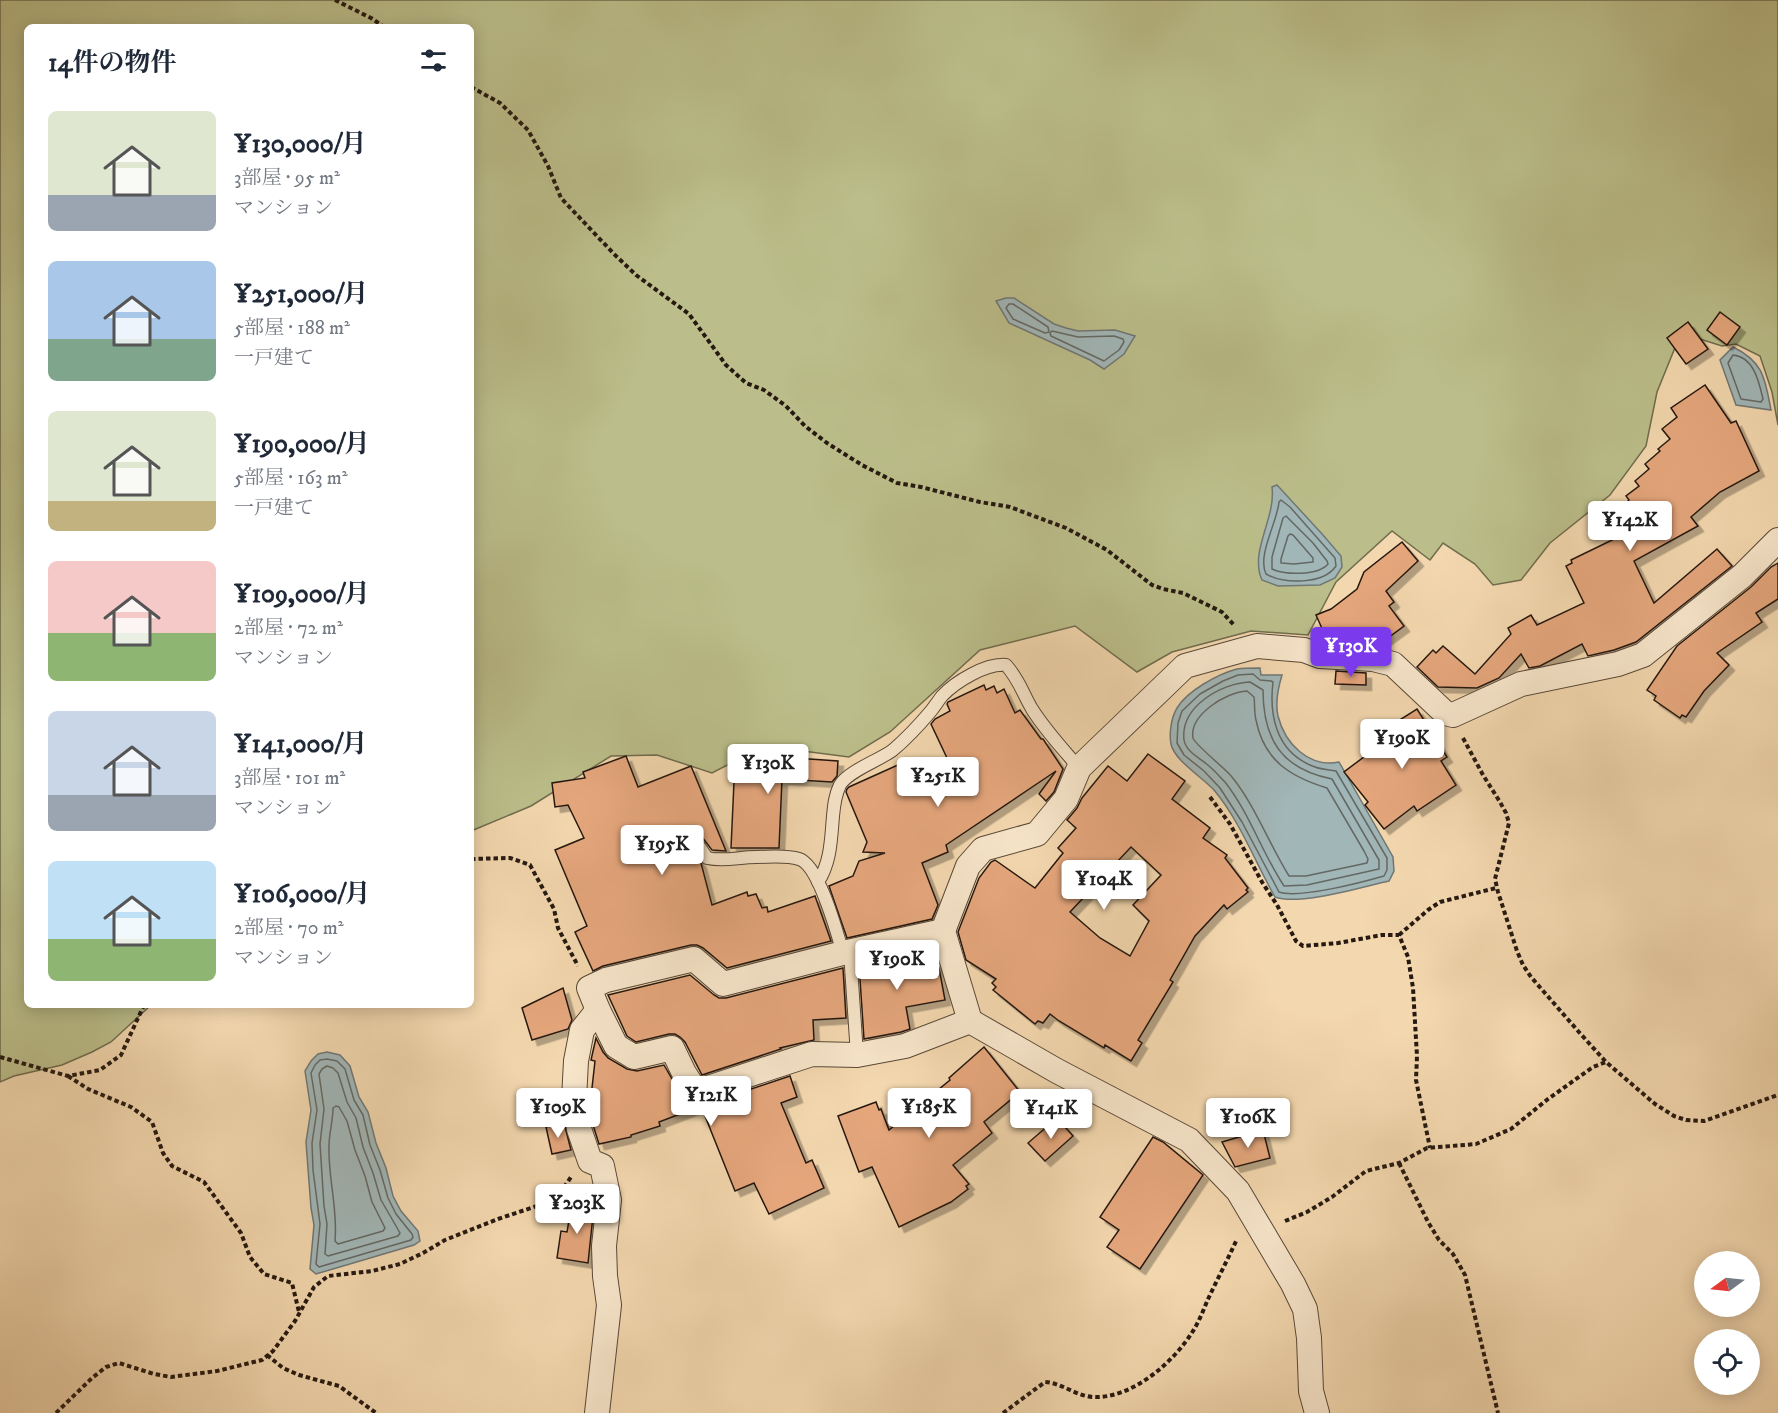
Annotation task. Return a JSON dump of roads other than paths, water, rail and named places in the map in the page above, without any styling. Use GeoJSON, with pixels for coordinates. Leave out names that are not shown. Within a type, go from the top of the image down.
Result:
{"type":"FeatureCollection","features":[{"type":"Feature","properties":{"kind":"street"},"geometry":{"type":"LineString","coordinates":[[1317,1413],[1311,1390],[1309,1338],[1305,1309],[1293,1284],[1238,1191],[1189,1140],[1057,1071],[970,1021],[944,931],[968,866],[982,849],[1037,834],[1066,799],[1079,768],[1185,666],[1257,646],[1304,650],[1320,656],[1372,660],[1393,664],[1445,713],[1453,715],[1521,684],[1618,664],[1643,655],[1742,576],[1778,540]]}},
{"type":"Feature","properties":{"kind":"street"},"geometry":{"type":"LineString","coordinates":[[597,1413],[609,1305],[604,1246],[609,1200],[602,1166],[590,1161],[579,1128],[574,1099],[576,1061],[582,1030],[593,999],[606,980],[694,958],[723,984],[944,931]]}},
{"type":"Feature","properties":{"kind":"street"},"geometry":{"type":"LineString","coordinates":[[593,999],[616,1046],[634,1057],[672,1048],[696,1092],[812,1054],[857,1055],[905,1046],[970,1021]]}},
{"type":"Feature","properties":{"kind":"lane"},"geometry":{"type":"LineString","coordinates":[[818,882],[826,869],[835,795],[842,782],[864,766],[892,751],[932,711],[943,695],[980,670],[997,664],[1006,665],[1017,677],[1032,708],[1046,728],[1079,768]]}},
{"type":"Feature","properties":{"kind":"lane"},"geometry":{"type":"LineString","coordinates":[[692,836],[707,858],[721,861],[745,857],[784,857],[800,859],[808,864],[818,882],[847,953],[857,1055]]}},
{"type":"Feature","properties":{"kind":"water"},"geometry":{"type":"Polygon","coordinates":[[[1014,298],[1054,324],[1066,328],[1078,331],[1115,330],[1135,336],[1124,354],[1104,369],[1090,360],[1009,323],[996,301],[1014,298]]]}},
{"type":"Feature","properties":{"kind":"water"},"geometry":{"type":"Polygon","coordinates":[[[1733,347],[1757,365],[1765,380],[1771,410],[1736,405],[1720,360],[1733,347]]]}},
{"type":"Feature","properties":{"kind":"water"},"geometry":{"type":"Polygon","coordinates":[[[1277,485],[1341,556],[1342,567],[1335,578],[1320,585],[1278,586],[1262,580],[1259,558],[1270,511],[1272,487],[1277,485]]]}},
{"type":"Feature","properties":{"kind":"water"},"geometry":{"type":"Polygon","coordinates":[[[1260,668],[1261,675],[1282,675],[1277,695],[1277,711],[1281,726],[1292,744],[1300,752],[1318,761],[1339,762],[1393,857],[1394,871],[1389,881],[1314,897],[1286,899],[1275,897],[1223,802],[1214,790],[1173,750],[1170,740],[1172,721],[1177,708],[1188,695],[1229,671],[1260,668]]]}},
{"type":"Feature","properties":{"kind":"water"},"geometry":{"type":"Polygon","coordinates":[[[327,1052],[340,1055],[350,1066],[359,1097],[368,1112],[393,1196],[401,1211],[418,1231],[420,1241],[414,1245],[316,1274],[310,1269],[314,1225],[306,1142],[311,1110],[305,1071],[318,1054],[327,1052]]]}}]}
